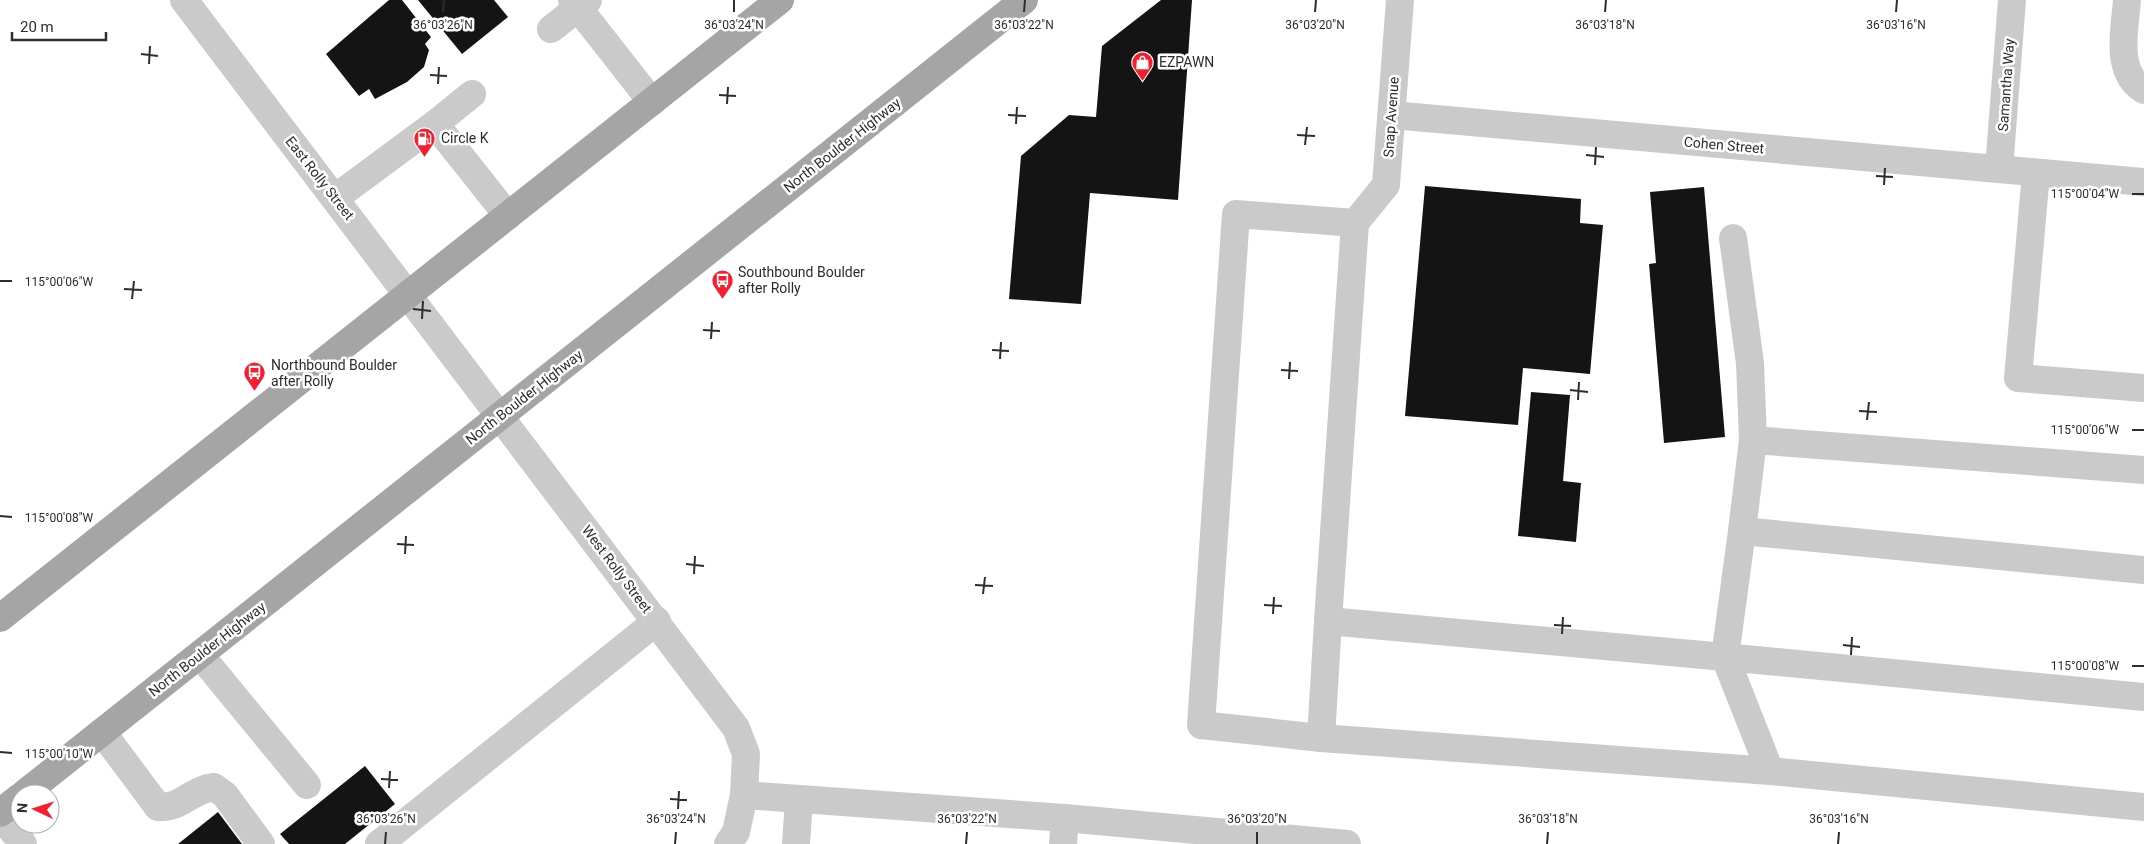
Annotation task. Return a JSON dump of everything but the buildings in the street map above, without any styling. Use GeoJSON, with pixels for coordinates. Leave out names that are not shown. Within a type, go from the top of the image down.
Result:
{"type":"FeatureCollection","features":[{"type":"Feature","properties":{"kind":"main road"},"geometry":{"type":"LineString","coordinates":[[0,618],[780,0]]}},
{"type":"Feature","properties":{"kind":"main road","name":"North Boulder Highway"},"geometry":{"type":"LineString","coordinates":[[37,784],[1024,0]]}},
{"type":"Feature","properties":{"kind":"main road"},"geometry":{"type":"LineString","coordinates":[[0,814],[10,806]]}},
{"type":"Feature","properties":{"kind":"street","name":"East Rolly Street"},"geometry":{"type":"LineString","coordinates":[[184,0],[456,356]]}},
{"type":"Feature","properties":{"kind":"street","name":"Snap Avenue"},"geometry":{"type":"LineString","coordinates":[[1355,223],[1386,185],[1400,0]]}},
{"type":"Feature","properties":{"kind":"street","name":"Samantha Way"},"geometry":{"type":"LineString","coordinates":[[1999,169],[2012,0]]}},
{"type":"Feature","properties":{"kind":"street"},"geometry":{"type":"LineString","coordinates":[[2127,0],[2125,64],[2136,85],[2144,90]]}},
{"type":"Feature","properties":{"kind":"street"},"geometry":{"type":"LineString","coordinates":[[551,29],[579,3],[652,102]]}},
{"type":"Feature","properties":{"kind":"street"},"geometry":{"type":"LineString","coordinates":[[336,198],[472,94]]}},
{"type":"Feature","properties":{"kind":"street","name":"Cohen Street"},"geometry":{"type":"LineString","coordinates":[[1392,115],[2144,182]]}},
{"type":"Feature","properties":{"kind":"street"},"geometry":{"type":"LineString","coordinates":[[435,124],[508,216]]}},
{"type":"Feature","properties":{"kind":"street"},"geometry":{"type":"LineString","coordinates":[[2046,174],[2018,378],[2144,388]]}},
{"type":"Feature","properties":{"kind":"street"},"geometry":{"type":"LineString","coordinates":[[1321,738],[1355,223],[1236,214],[1201,725],[1321,738],[1770,770],[2144,807]]}},
{"type":"Feature","properties":{"kind":"street"},"geometry":{"type":"LineString","coordinates":[[1733,238],[1750,364],[1753,440],[1725,657],[1770,770]]}},
{"type":"Feature","properties":{"kind":"street","name":"West Rolly Street"},"geometry":{"type":"LineString","coordinates":[[456,356],[736,728],[746,754],[744,795],[736,832],[728,844]]}},
{"type":"Feature","properties":{"kind":"street"},"geometry":{"type":"LineString","coordinates":[[1753,440],[2144,470]]}},
{"type":"Feature","properties":{"kind":"street"},"geometry":{"type":"LineString","coordinates":[[1742,531],[2144,570]]}},
{"type":"Feature","properties":{"kind":"street"},"geometry":{"type":"LineString","coordinates":[[379,844],[657,621]]}},
{"type":"Feature","properties":{"kind":"street"},"geometry":{"type":"LineString","coordinates":[[1328,621],[2144,697]]}},
{"type":"Feature","properties":{"kind":"street"},"geometry":{"type":"LineString","coordinates":[[200,655],[308,785]]}},
{"type":"Feature","properties":{"kind":"street"},"geometry":{"type":"LineString","coordinates":[[102,732],[158,807],[172,807],[202,789],[214,787],[225,795],[261,844]]}},
{"type":"Feature","properties":{"kind":"street"},"geometry":{"type":"LineString","coordinates":[[744,795],[1064,831],[1347,844]]}},
{"type":"Feature","properties":{"kind":"street"},"geometry":{"type":"LineString","coordinates":[[796,844],[799,800]]}},
{"type":"Feature","properties":{"kind":"street"},"geometry":{"type":"LineString","coordinates":[[0,814],[23,844]]}},
{"type":"Feature","properties":{"kind":"place","name":"EZPAWN"},"geometry":{"type":"Point","coordinates":[1143,81]}},
{"type":"Feature","properties":{"kind":"place","name":"Circle K"},"geometry":{"type":"Point","coordinates":[425,157]}},
{"type":"Feature","properties":{"kind":"place","name":"Southbound Boulder after Rolly"},"geometry":{"type":"Point","coordinates":[722,299]}},
{"type":"Feature","properties":{"kind":"place","name":"Northbound Boulder after Rolly"},"geometry":{"type":"Point","coordinates":[255,392]}}]}
